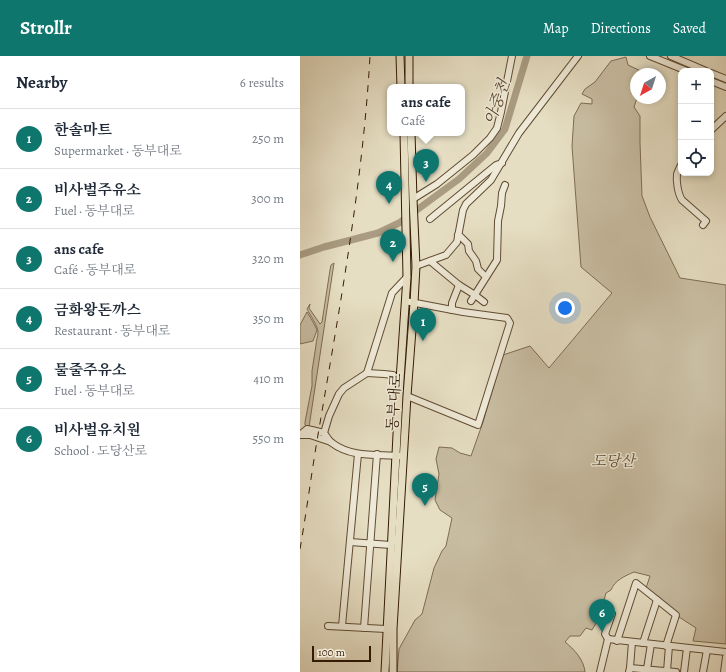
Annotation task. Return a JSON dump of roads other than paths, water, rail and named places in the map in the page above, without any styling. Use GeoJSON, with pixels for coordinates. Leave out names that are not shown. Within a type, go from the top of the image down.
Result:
{"type":"FeatureCollection","features":[{"type":"Feature","properties":{"kind":"main road"},"geometry":{"type":"LineString","coordinates":[[400,56],[401,84]]}},
{"type":"Feature","properties":{"kind":"main road"},"geometry":{"type":"LineString","coordinates":[[404,56],[405,84]]}},
{"type":"Feature","properties":{"kind":"main road"},"geometry":{"type":"LineString","coordinates":[[409,56],[409,84]]}},
{"type":"Feature","properties":{"kind":"main road"},"geometry":{"type":"LineString","coordinates":[[413,56],[413,84]]}},
{"type":"Feature","properties":{"kind":"main road","name":"동부대로"},"geometry":{"type":"LineString","coordinates":[[393,672],[393,629],[397,577],[407,277],[404,136]]}},
{"type":"Feature","properties":{"kind":"main road","name":"동부대로"},"geometry":{"type":"LineString","coordinates":[[385,672],[391,545],[407,396],[416,266],[412,136]]}},
{"type":"Feature","properties":{"kind":"street"},"geometry":{"type":"LineString","coordinates":[[413,201],[473,155],[490,138],[496,128],[501,112],[512,56]]}},
{"type":"Feature","properties":{"kind":"street"},"geometry":{"type":"LineString","coordinates":[[416,266],[446,255],[457,242],[463,210],[466,204],[491,180],[519,133],[578,56]]}},
{"type":"Feature","properties":{"kind":"street"},"geometry":{"type":"LineString","coordinates":[[650,56],[680,68]]}},
{"type":"Feature","properties":{"kind":"street"},"geometry":{"type":"LineString","coordinates":[[671,56],[699,68]]}},
{"type":"Feature","properties":{"kind":"street"},"geometry":{"type":"LineString","coordinates":[[714,74],[726,79]]}},
{"type":"Feature","properties":{"kind":"street"},"geometry":{"type":"LineString","coordinates":[[714,82],[726,87]]}},
{"type":"Feature","properties":{"kind":"street"},"geometry":{"type":"LineString","coordinates":[[714,127],[726,116]]}},
{"type":"Feature","properties":{"kind":"street"},"geometry":{"type":"LineString","coordinates":[[430,219],[496,165],[502,163]]}},
{"type":"Feature","properties":{"kind":"street"},"geometry":{"type":"LineString","coordinates":[[678,172],[678,190],[680,197],[706,221],[703,225]]}},
{"type":"Feature","properties":{"kind":"street"},"geometry":{"type":"LineString","coordinates":[[472,301],[498,257],[498,221],[502,193],[505,185]]}},
{"type":"Feature","properties":{"kind":"street"},"geometry":{"type":"LineString","coordinates":[[458,235],[468,244],[469,251],[476,261],[478,269],[486,277]]}},
{"type":"Feature","properties":{"kind":"street"},"geometry":{"type":"LineString","coordinates":[[430,261],[459,285],[484,302]]}},
{"type":"Feature","properties":{"kind":"street"},"geometry":{"type":"LineString","coordinates":[[368,373],[392,294],[407,277]]}},
{"type":"Feature","properties":{"kind":"street"},"geometry":{"type":"LineString","coordinates":[[452,310],[452,303],[459,285]]}},
{"type":"Feature","properties":{"kind":"street"},"geometry":{"type":"LineString","coordinates":[[405,301],[507,318],[510,323],[478,425],[407,396]]}},
{"type":"Feature","properties":{"kind":"street"},"geometry":{"type":"LineString","coordinates":[[324,433],[329,416],[339,394],[344,388],[368,373],[393,375]]}},
{"type":"Feature","properties":{"kind":"street"},"geometry":{"type":"LineString","coordinates":[[301,433],[307,429],[324,433],[331,442]]}},
{"type":"Feature","properties":{"kind":"street"},"geometry":{"type":"LineString","coordinates":[[301,433],[331,442],[348,452],[358,454],[400,456]]}},
{"type":"Feature","properties":{"kind":"street"},"geometry":{"type":"LineString","coordinates":[[342,626],[358,454]]}},
{"type":"Feature","properties":{"kind":"street"},"geometry":{"type":"LineString","coordinates":[[364,628],[377,454]]}},
{"type":"Feature","properties":{"kind":"street"},"geometry":{"type":"LineString","coordinates":[[350,542],[391,545]]}},
{"type":"Feature","properties":{"kind":"street"},"geometry":{"type":"LineString","coordinates":[[617,641],[636,583],[676,614],[668,646],[666,671]]}},
{"type":"Feature","properties":{"kind":"street"},"geometry":{"type":"LineString","coordinates":[[643,643],[657,600]]}},
{"type":"Feature","properties":{"kind":"street"},"geometry":{"type":"LineString","coordinates":[[600,672],[608,639],[605,634],[612,614]]}},
{"type":"Feature","properties":{"kind":"street"},"geometry":{"type":"LineString","coordinates":[[328,626],[386,629]]}},
{"type":"Feature","properties":{"kind":"street"},"geometry":{"type":"LineString","coordinates":[[608,639],[726,652]]}},
{"type":"Feature","properties":{"kind":"street"},"geometry":{"type":"LineString","coordinates":[[632,642],[630,670],[646,669],[676,672]]}},
{"type":"Feature","properties":{"kind":"street"},"geometry":{"type":"LineString","coordinates":[[646,669],[651,644]]}},
{"type":"Feature","properties":{"kind":"street"},"geometry":{"type":"LineString","coordinates":[[684,672],[687,648]]}},
{"type":"Feature","properties":{"kind":"street"},"geometry":{"type":"LineString","coordinates":[[703,672],[707,650]]}},
{"type":"Feature","properties":{"kind":"street"},"geometry":{"type":"LineString","coordinates":[[724,672],[726,657]]}},
{"type":"Feature","properties":{"kind":"waterway","name":"아중천"},"geometry":{"type":"LineString","coordinates":[[300,255],[378,233],[399,223],[459,179],[487,153],[505,129],[527,56]]}},
{"type":"Feature","properties":{"kind":"railway"},"geometry":{"type":"LineString","coordinates":[[300,549],[350,243],[362,150],[370,56]]}},
{"type":"Feature","properties":{"kind":"place","name":"ans cafe"},"geometry":{"type":"Point","coordinates":[426,182]}},
{"type":"Feature","properties":{"kind":"place","name":"금화왕돈까스"},"geometry":{"type":"Point","coordinates":[389,204]}},
{"type":"Feature","properties":{"kind":"place","name":"비사벌주유소"},"geometry":{"type":"Point","coordinates":[393,262]}},
{"type":"Feature","properties":{"kind":"place","name":"한솔마트"},"geometry":{"type":"Point","coordinates":[423,341]}},
{"type":"Feature","properties":{"kind":"place","name":"물줄주유소"},"geometry":{"type":"Point","coordinates":[425,506]}},
{"type":"Feature","properties":{"kind":"place","name":"비사벌유치원"},"geometry":{"type":"Point","coordinates":[602,632]}},
{"type":"Feature","properties":{"kind":"park label","name":"도당산"},"geometry":{"type":"Point","coordinates":[613,461]}}]}
